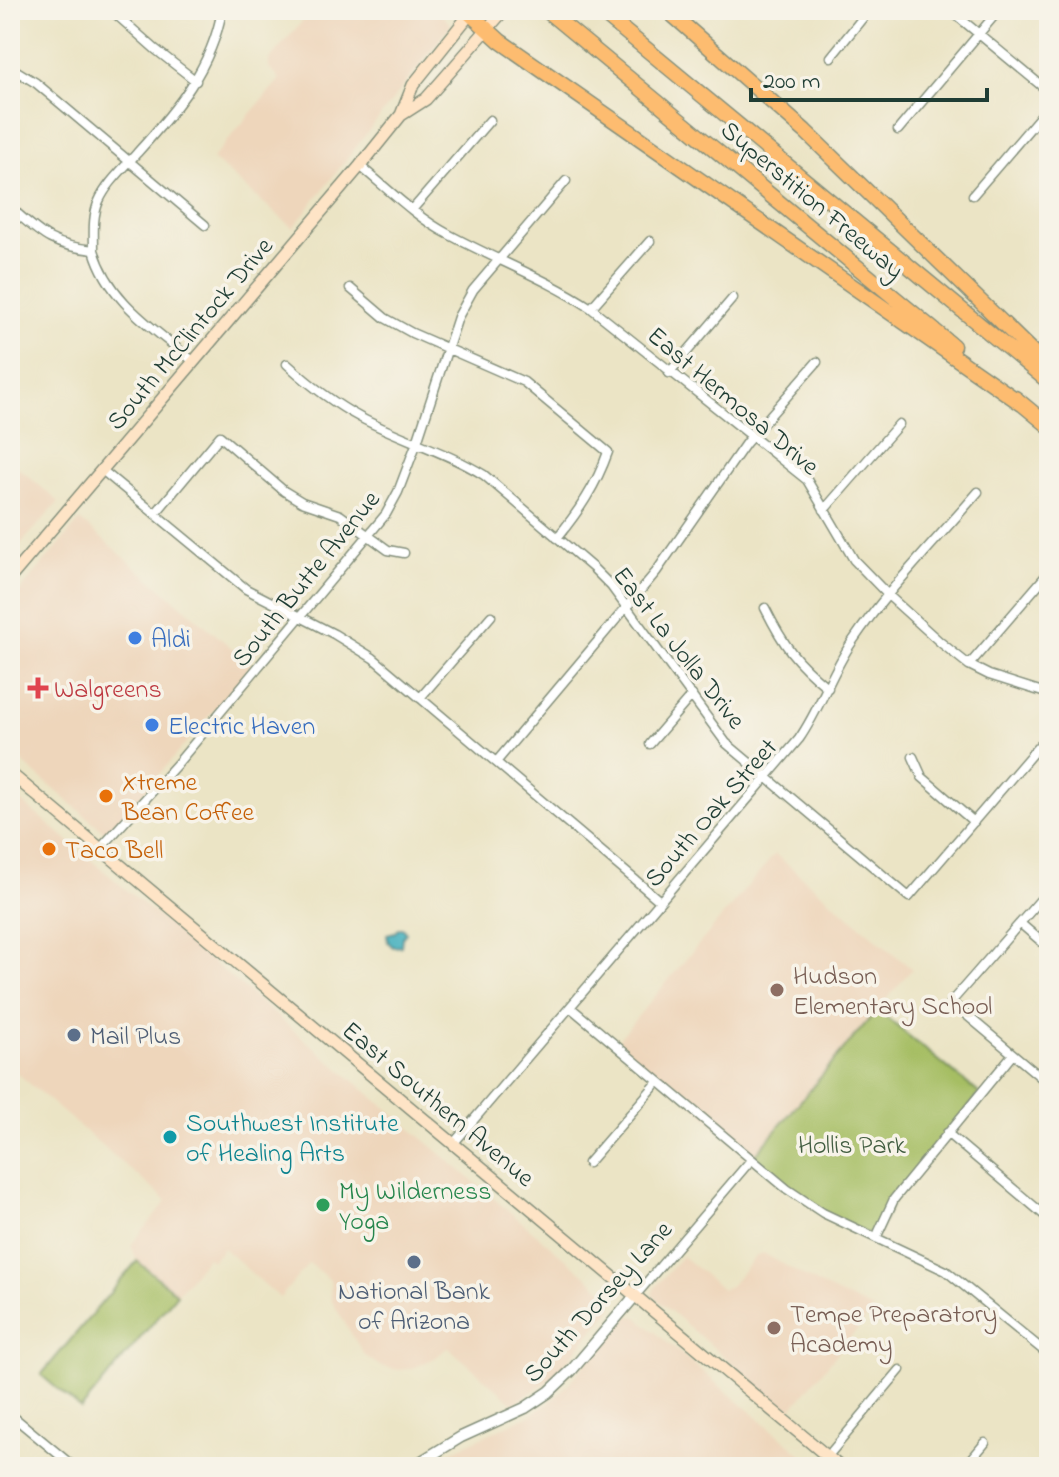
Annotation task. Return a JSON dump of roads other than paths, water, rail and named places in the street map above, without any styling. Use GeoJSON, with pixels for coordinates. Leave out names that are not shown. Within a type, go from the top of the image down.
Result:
{"type":"FeatureCollection","features":[{"type":"Feature","properties":{"kind":"highway","name":"Superstition Freeway"},"geometry":{"type":"LineString","coordinates":[[546,10],[1049,426]]}},
{"type":"Feature","properties":{"kind":"highway","name":"Superstition Freeway"},"geometry":{"type":"LineString","coordinates":[[601,10],[1049,382]]}},
{"type":"Feature","properties":{"kind":"highway"},"geometry":{"type":"LineString","coordinates":[[667,10],[805,131],[1049,368]]}},
{"type":"Feature","properties":{"kind":"highway"},"geometry":{"type":"LineString","coordinates":[[470,11],[500,41],[1022,404]]}},
{"type":"Feature","properties":{"kind":"main road","name":"South McClintock Drive"},"geometry":{"type":"LineString","coordinates":[[401,115],[426,99],[504,10]]}},
{"type":"Feature","properties":{"kind":"main road","name":"South McClintock Drive"},"geometry":{"type":"LineString","coordinates":[[10,578],[360,166],[401,115],[413,85],[470,11]]}},
{"type":"Feature","properties":{"kind":"main road","name":"East Southern Avenue"},"geometry":{"type":"LineString","coordinates":[[10,773],[840,1467]]}},
{"type":"Feature","properties":{"kind":"street"},"geometry":{"type":"LineString","coordinates":[[111,10],[196,81]]}},
{"type":"Feature","properties":{"kind":"street"},"geometry":{"type":"LineString","coordinates":[[194,362],[116,295],[99,266],[94,250],[94,215],[106,188],[196,81],[210,54],[222,10]]}},
{"type":"Feature","properties":{"kind":"street"},"geometry":{"type":"LineString","coordinates":[[831,57],[869,10]]}},
{"type":"Feature","properties":{"kind":"street"},"geometry":{"type":"LineString","coordinates":[[950,10],[1049,92]]}},
{"type":"Feature","properties":{"kind":"street"},"geometry":{"type":"LineString","coordinates":[[898,130],[999,10]]}},
{"type":"Feature","properties":{"kind":"street"},"geometry":{"type":"LineString","coordinates":[[10,67],[36,83],[205,225]]}},
{"type":"Feature","properties":{"kind":"street"},"geometry":{"type":"LineString","coordinates":[[973,195],[1049,106]]}},
{"type":"Feature","properties":{"kind":"street"},"geometry":{"type":"LineString","coordinates":[[412,210],[490,120]]}},
{"type":"Feature","properties":{"kind":"street","name":"East Hermosa Drive"},"geometry":{"type":"LineString","coordinates":[[360,166],[412,210],[446,233],[554,284],[591,308],[807,480],[854,560],[889,596],[969,665],[989,675],[1049,694]]}},
{"type":"Feature","properties":{"kind":"street","name":"South Butte Avenue"},"geometry":{"type":"LineString","coordinates":[[100,849],[177,764],[370,535],[398,492],[458,317],[473,290],[566,181]]}},
{"type":"Feature","properties":{"kind":"street"},"geometry":{"type":"LineString","coordinates":[[10,207],[51,241],[94,250]]}},
{"type":"Feature","properties":{"kind":"street"},"geometry":{"type":"LineString","coordinates":[[591,308],[650,241]]}},
{"type":"Feature","properties":{"kind":"street"},"geometry":{"type":"LineString","coordinates":[[350,288],[385,318],[524,382],[608,452],[583,506],[557,538]]}},
{"type":"Feature","properties":{"kind":"street"},"geometry":{"type":"LineString","coordinates":[[669,373],[733,298]]}},
{"type":"Feature","properties":{"kind":"street"},"geometry":{"type":"LineString","coordinates":[[497,761],[628,607],[752,435],[817,362]]}},
{"type":"Feature","properties":{"kind":"street","name":"East La Jolla Drive"},"geometry":{"type":"LineString","coordinates":[[287,364],[323,396],[364,419],[467,464],[484,475],[593,568],[628,607],[726,743],[909,897],[974,822]]}},
{"type":"Feature","properties":{"kind":"street"},"geometry":{"type":"LineString","coordinates":[[824,510],[899,424]]}},
{"type":"Feature","properties":{"kind":"street"},"geometry":{"type":"LineString","coordinates":[[155,514],[220,436],[284,491],[302,502],[340,515],[388,550],[404,553]]}},
{"type":"Feature","properties":{"kind":"street"},"geometry":{"type":"LineString","coordinates":[[102,470],[246,589],[334,634],[373,658],[660,901]]}},
{"type":"Feature","properties":{"kind":"street","name":"South Oak Street"},"geometry":{"type":"LineString","coordinates":[[453,1144],[766,778],[812,720],[841,658],[853,640],[978,492]]}},
{"type":"Feature","properties":{"kind":"street"},"geometry":{"type":"LineString","coordinates":[[969,665],[1049,572]]}},
{"type":"Feature","properties":{"kind":"street"},"geometry":{"type":"LineString","coordinates":[[765,608],[784,646],[828,688]]}},
{"type":"Feature","properties":{"kind":"street"},"geometry":{"type":"LineString","coordinates":[[420,698],[491,616]]}},
{"type":"Feature","properties":{"kind":"street"},"geometry":{"type":"LineString","coordinates":[[650,744],[692,695]]}},
{"type":"Feature","properties":{"kind":"street"},"geometry":{"type":"LineString","coordinates":[[913,757],[922,777],[974,822],[1049,734]]}},
{"type":"Feature","properties":{"kind":"street"},"geometry":{"type":"LineString","coordinates":[[1049,890],[951,1002],[1049,1084]]}},
{"type":"Feature","properties":{"kind":"street"},"geometry":{"type":"LineString","coordinates":[[1021,924],[1049,948]]}},
{"type":"Feature","properties":{"kind":"street"},"geometry":{"type":"LineString","coordinates":[[570,1007],[787,1189],[823,1213],[946,1271],[1049,1355]]}},
{"type":"Feature","properties":{"kind":"street"},"geometry":{"type":"LineString","coordinates":[[876,1238],[894,1199],[1013,1054]]}},
{"type":"Feature","properties":{"kind":"street"},"geometry":{"type":"LineString","coordinates":[[588,1163],[658,1082]]}},
{"type":"Feature","properties":{"kind":"street"},"geometry":{"type":"LineString","coordinates":[[947,1133],[1049,1219]]}},
{"type":"Feature","properties":{"kind":"street","name":"South Dorsey Lane"},"geometry":{"type":"LineString","coordinates":[[412,1467],[461,1437],[521,1410],[549,1392],[571,1371],[751,1160]]}},
{"type":"Feature","properties":{"kind":"street"},"geometry":{"type":"LineString","coordinates":[[827,1457],[900,1370]]}},
{"type":"Feature","properties":{"kind":"street"},"geometry":{"type":"LineString","coordinates":[[10,1414],[74,1467]]}},
{"type":"Feature","properties":{"kind":"street"},"geometry":{"type":"LineString","coordinates":[[965,1467],[985,1443]]}},
{"type":"Feature","properties":{"kind":"water"},"geometry":{"type":"Polygon","coordinates":[[[399,928],[406,933],[401,946],[393,947],[388,942],[387,934],[399,928]]]}},
{"type":"Feature","properties":{"kind":"place","name":"Aldi"},"geometry":{"type":"Point","coordinates":[135,638]}},
{"type":"Feature","properties":{"kind":"place","name":"Walgreens"},"geometry":{"type":"Point","coordinates":[38,688]}},
{"type":"Feature","properties":{"kind":"place","name":"Electric Haven"},"geometry":{"type":"Point","coordinates":[152,725]}},
{"type":"Feature","properties":{"kind":"place","name":"Xtreme Bean Coffee"},"geometry":{"type":"Point","coordinates":[106,796]}},
{"type":"Feature","properties":{"kind":"place","name":"Taco Bell"},"geometry":{"type":"Point","coordinates":[49,849]}},
{"type":"Feature","properties":{"kind":"place","name":"Hudson Elementary School"},"geometry":{"type":"Point","coordinates":[777,990]}},
{"type":"Feature","properties":{"kind":"place","name":"Mail Plus"},"geometry":{"type":"Point","coordinates":[74,1035]}},
{"type":"Feature","properties":{"kind":"place","name":"Southwest Institute of Healing Arts"},"geometry":{"type":"Point","coordinates":[170,1137]}},
{"type":"Feature","properties":{"kind":"place","name":"My Wilderness Yoga"},"geometry":{"type":"Point","coordinates":[323,1205]}},
{"type":"Feature","properties":{"kind":"place","name":"National Bank of Arizona"},"geometry":{"type":"Point","coordinates":[414,1262]}},
{"type":"Feature","properties":{"kind":"place","name":"Tempe Preparatory Academy"},"geometry":{"type":"Point","coordinates":[774,1328]}},
{"type":"Feature","properties":{"kind":"park label","name":"Hollis Park"},"geometry":{"type":"Point","coordinates":[852,1144]}}]}
